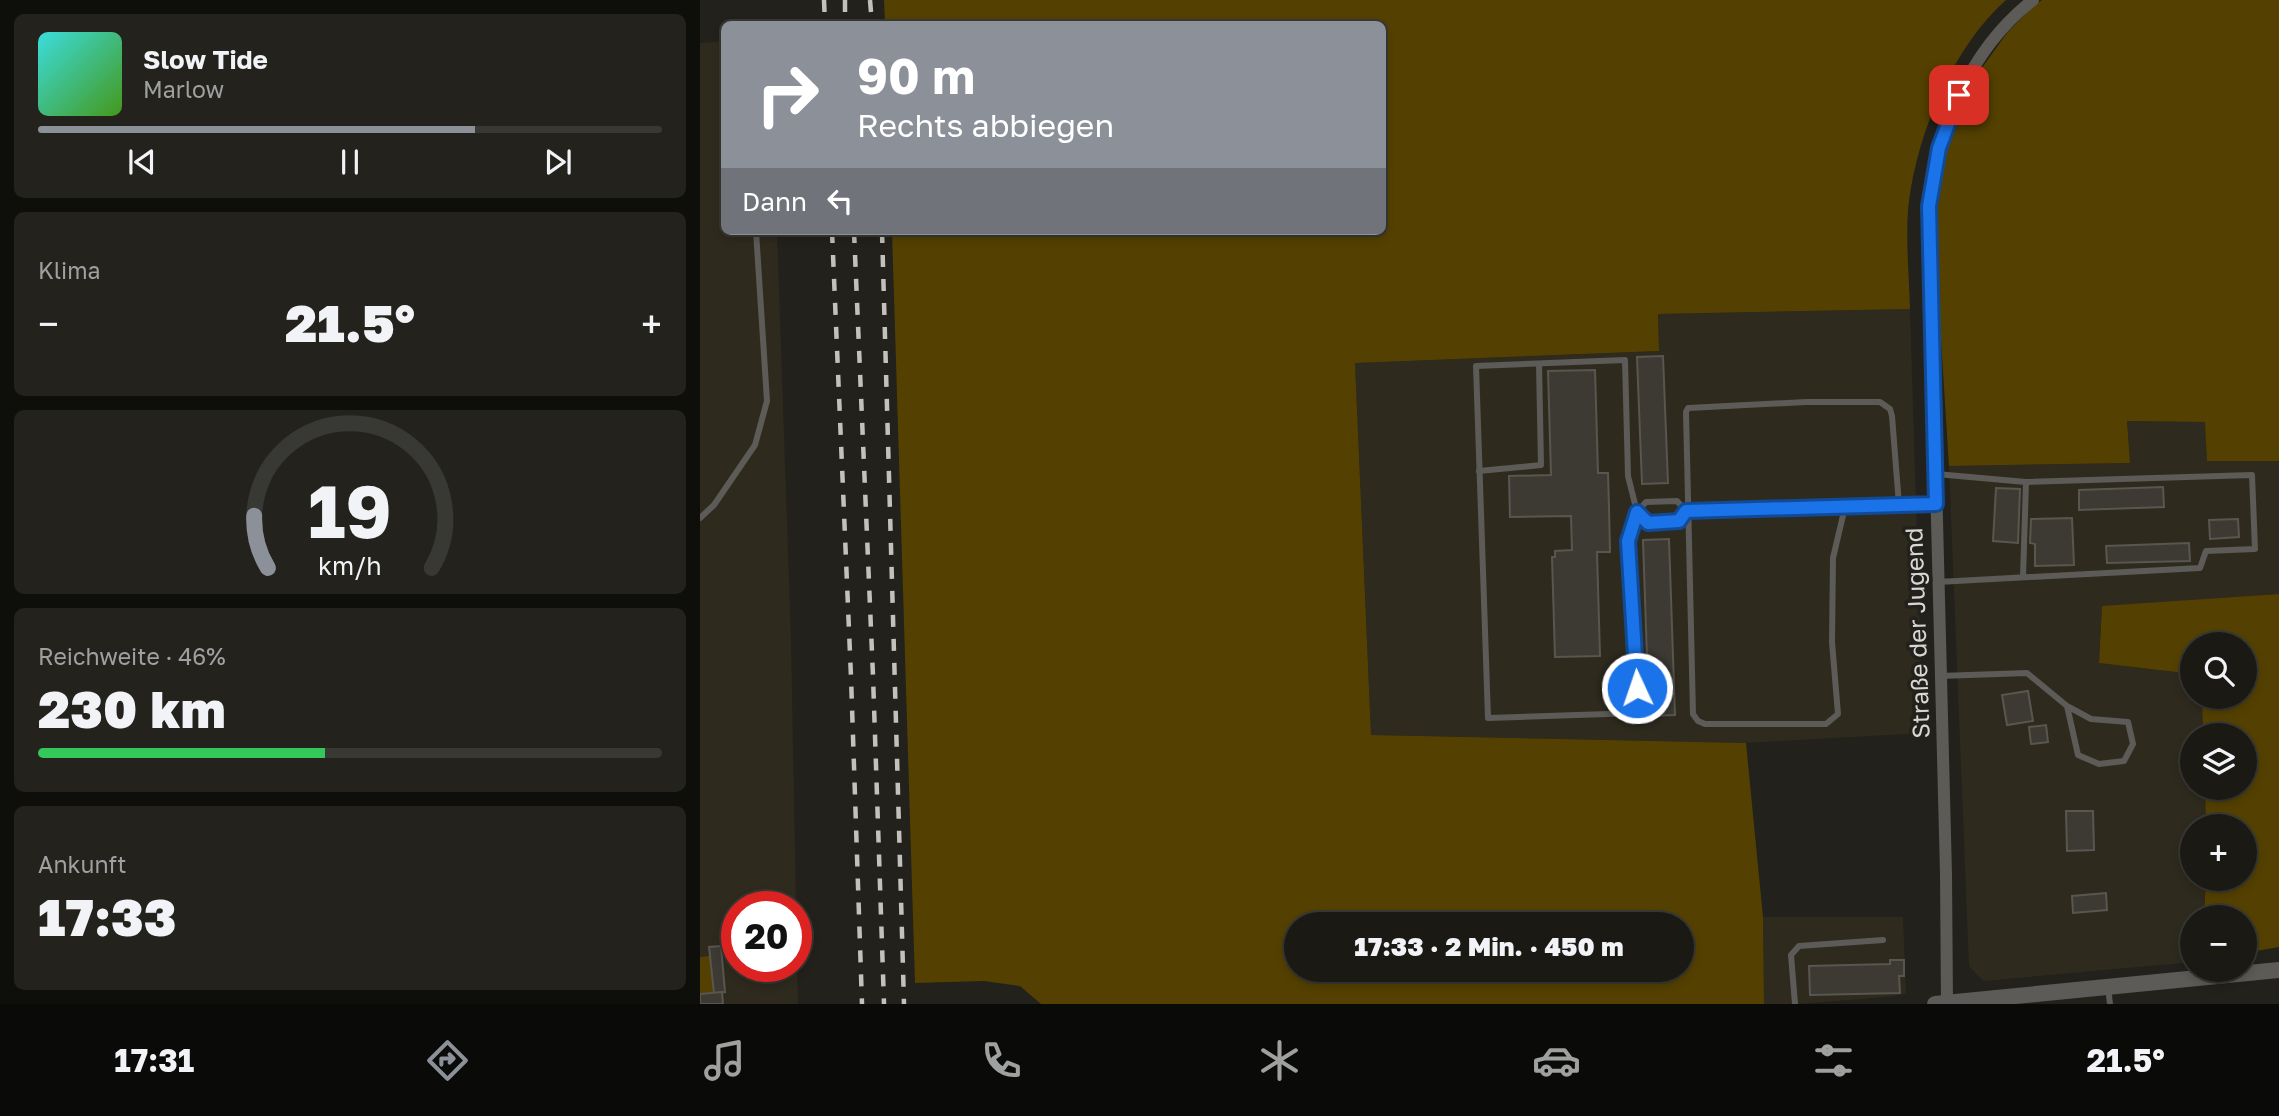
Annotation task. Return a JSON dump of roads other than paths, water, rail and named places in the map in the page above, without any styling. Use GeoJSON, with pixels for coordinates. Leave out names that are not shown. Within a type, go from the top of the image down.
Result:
{"type":"FeatureCollection","features":[{"type":"Feature","properties":{"kind":"street","name":"Straße der Jugend"},"geometry":{"type":"LineString","coordinates":[[1943,1004],[1946,874],[1929,230],[1934,169],[1945,128],[1971,73],[2003,29],[2033,0]]}},
{"type":"Feature","properties":{"kind":"street"},"geometry":{"type":"LineString","coordinates":[[1943,1004],[2279,970]]}},
{"type":"Feature","properties":{"kind":"lane"},"geometry":{"type":"LineString","coordinates":[[700,518],[714,505],[755,445],[767,401],[756,235]]}},
{"type":"Feature","properties":{"kind":"lane"},"geometry":{"type":"LineString","coordinates":[[1686,511],[1679,521],[1648,523],[1637,512],[1628,476],[1625,360],[1476,366],[1489,718],[1638,713],[1628,541],[1637,512],[1646,502],[1677,501],[1686,511],[1936,504]]}},
{"type":"Feature","properties":{"kind":"lane"},"geometry":{"type":"LineString","coordinates":[[1479,471],[1541,465],[1539,363]]}},
{"type":"Feature","properties":{"kind":"lane"},"geometry":{"type":"LineString","coordinates":[[1845,507],[1833,558],[1832,642],[1838,714],[1826,724],[1705,724],[1698,721],[1693,714],[1686,511],[1688,408],[1806,402],[1880,402],[1890,409],[1894,425],[1899,505]]}},
{"type":"Feature","properties":{"kind":"lane"},"geometry":{"type":"LineString","coordinates":[[1934,474],[2026,482],[2252,475],[2255,549],[2206,551],[2200,568],[1938,582]]}},
{"type":"Feature","properties":{"kind":"lane"},"geometry":{"type":"LineString","coordinates":[[2023,578],[2026,482]]}},
{"type":"Feature","properties":{"kind":"lane"},"geometry":{"type":"LineString","coordinates":[[1940,676],[2028,673],[2067,706],[2091,719],[2128,722],[2133,744],[2124,761],[2099,765],[2078,755],[2067,706]]}},
{"type":"Feature","properties":{"kind":"lane"},"geometry":{"type":"LineString","coordinates":[[1795,1004],[1791,955],[1799,946],[1883,940]]}},
{"type":"Feature","properties":{"kind":"lane"},"geometry":{"type":"LineString","coordinates":[[2108,986],[2110,1004]]}},
{"type":"Feature","properties":{"kind":"railway"},"geometry":{"type":"LineString","coordinates":[[824,0],[825,21]]}},
{"type":"Feature","properties":{"kind":"railway"},"geometry":{"type":"LineString","coordinates":[[845,0],[845,21]]}},
{"type":"Feature","properties":{"kind":"railway"},"geometry":{"type":"LineString","coordinates":[[870,0],[872,21]]}},
{"type":"Feature","properties":{"kind":"railway"},"geometry":{"type":"LineString","coordinates":[[832,235],[862,1004]]}},
{"type":"Feature","properties":{"kind":"railway"},"geometry":{"type":"LineString","coordinates":[[854,235],[884,1004]]}},
{"type":"Feature","properties":{"kind":"railway"},"geometry":{"type":"LineString","coordinates":[[882,235],[904,1004]]}}]}
